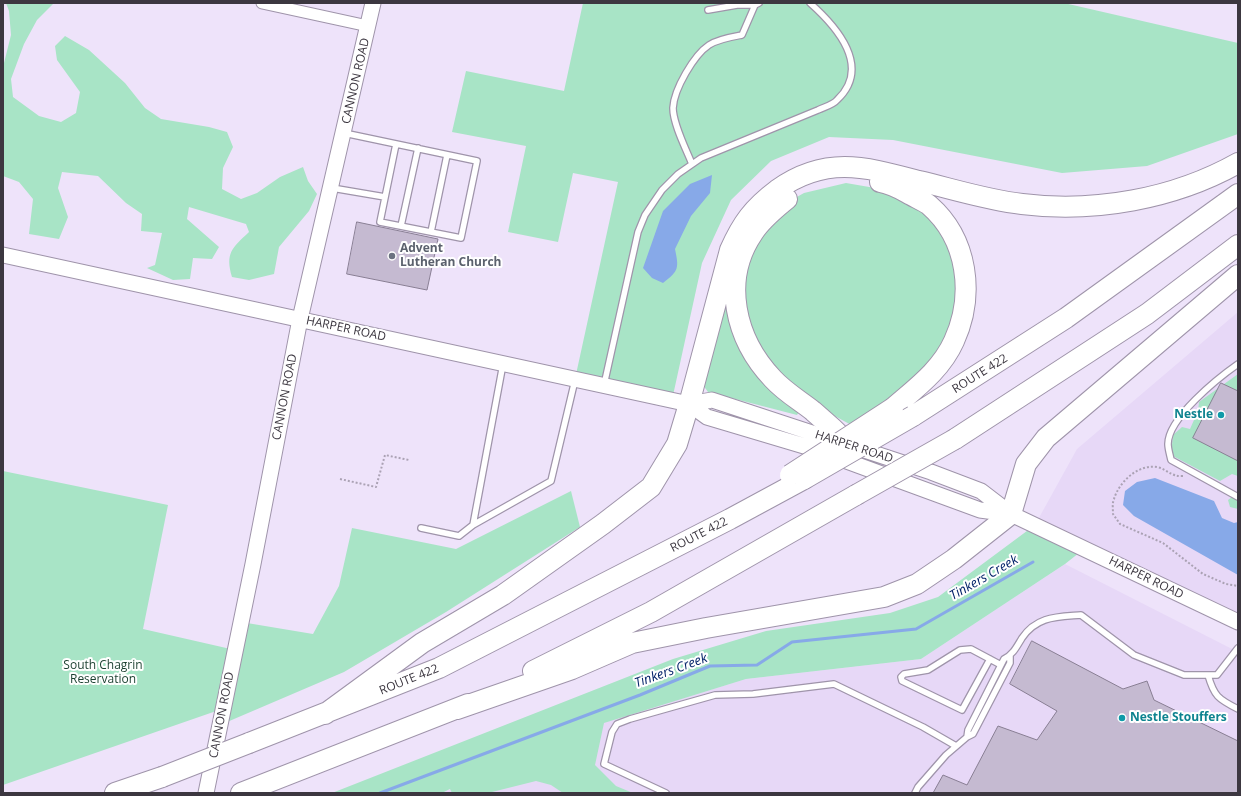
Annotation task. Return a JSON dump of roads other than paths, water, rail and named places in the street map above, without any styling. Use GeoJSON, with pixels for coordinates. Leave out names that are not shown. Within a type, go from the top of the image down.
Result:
{"type":"FeatureCollection","features":[{"type":"Feature","properties":{"kind":"highway"},"geometry":{"type":"LineString","coordinates":[[324,714],[422,643],[503,595],[603,524],[651,487],[677,444],[730,250],[740,228],[751,212],[765,199],[790,181],[804,175],[834,167],[868,168],[988,198],[1022,204],[1062,207],[1112,204],[1155,195],[1203,180],[1238,163]]}},
{"type":"Feature","properties":{"kind":"highway"},"geometry":{"type":"LineString","coordinates":[[797,477],[893,408],[936,370],[956,334],[965,307],[965,266],[952,231],[929,204],[891,184],[850,177],[825,181],[800,189],[771,211],[753,232],[742,252],[736,275],[735,295],[737,316],[750,346],[772,378],[793,398],[813,411],[852,446]]}},
{"type":"Feature","properties":{"kind":"highway","name":"ROUTE 422"},"geometry":{"type":"LineString","coordinates":[[115,793],[249,744],[439,668],[730,518],[797,477],[912,416],[1066,318],[1238,194]]}},
{"type":"Feature","properties":{"kind":"highway"},"geometry":{"type":"LineString","coordinates":[[457,709],[651,612],[956,438],[1147,314],[1238,245]]}},
{"type":"Feature","properties":{"kind":"highway"},"geometry":{"type":"LineString","coordinates":[[241,793],[457,709],[572,669],[632,643],[884,596],[917,584],[954,559],[1011,514],[1026,464],[1046,438],[1238,275]]}},
{"type":"Feature","properties":{"kind":"street"},"geometry":{"type":"LineString","coordinates":[[262,3],[368,26]]}},
{"type":"Feature","properties":{"kind":"street","name":"CANNON ROAD"},"geometry":{"type":"LineString","coordinates":[[206,793],[253,564],[300,319],[332,188],[373,3]]}},
{"type":"Feature","properties":{"kind":"street","name":"HARPER ROAD"},"geometry":{"type":"LineString","coordinates":[[3,255],[689,404],[712,400],[931,472],[981,491],[1011,514],[1238,622]]}},
{"type":"Feature","properties":{"kind":"street","name":"HARPER ROAD"},"geometry":{"type":"LineString","coordinates":[[689,404],[707,417],[811,448],[980,510],[1011,514]]}},
{"type":"Feature","properties":{"kind":"lane"},"geometry":{"type":"LineString","coordinates":[[604,386],[638,232],[645,215],[662,190],[701,158],[837,101],[846,88],[853,73],[850,56],[843,37],[810,3]]}},
{"type":"Feature","properties":{"kind":"lane"},"geometry":{"type":"LineString","coordinates":[[692,164],[678,130],[673,109],[680,84],[698,55],[708,45],[742,35],[757,4],[737,5],[708,10]]}},
{"type":"Feature","properties":{"kind":"lane"},"geometry":{"type":"LineString","coordinates":[[344,133],[478,161],[461,238],[380,222],[396,144]]}},
{"type":"Feature","properties":{"kind":"lane"},"geometry":{"type":"LineString","coordinates":[[401,226],[418,148]]}},
{"type":"Feature","properties":{"kind":"lane"},"geometry":{"type":"LineString","coordinates":[[431,232],[447,155]]}},
{"type":"Feature","properties":{"kind":"lane"},"geometry":{"type":"LineString","coordinates":[[332,188],[385,197]]}},
{"type":"Feature","properties":{"kind":"lane"},"geometry":{"type":"LineString","coordinates":[[473,525],[503,364]]}},
{"type":"Feature","properties":{"kind":"lane"},"geometry":{"type":"LineString","coordinates":[[1238,364],[1191,404],[1174,427],[1168,444],[1171,460],[1238,497]]}},
{"type":"Feature","properties":{"kind":"lane"},"geometry":{"type":"LineString","coordinates":[[421,528],[459,536],[473,525],[551,481],[575,380]]}},
{"type":"Feature","properties":{"kind":"lane"},"geometry":{"type":"LineString","coordinates":[[967,737],[968,730],[1004,659],[1010,656],[1026,632],[1046,618],[1081,615],[1134,655],[1184,675],[1217,675],[1238,648]]}},
{"type":"Feature","properties":{"kind":"lane"},"geometry":{"type":"LineString","coordinates":[[990,660],[962,710],[902,681],[901,677],[904,674],[928,670],[960,650],[971,649],[1001,666]]}},
{"type":"Feature","properties":{"kind":"lane"},"geometry":{"type":"LineString","coordinates":[[915,793],[918,787],[941,760],[967,737],[973,734],[1010,663],[1010,656]]}},
{"type":"Feature","properties":{"kind":"lane"},"geometry":{"type":"LineString","coordinates":[[1208,675],[1212,690],[1217,698],[1238,709]]}},
{"type":"Feature","properties":{"kind":"lane"},"geometry":{"type":"LineString","coordinates":[[666,793],[604,764],[612,732],[617,724],[630,719],[714,695],[753,694],[834,684],[923,727],[956,746]]}},
{"type":"Feature","properties":{"kind":"water"},"geometry":{"type":"Polygon","coordinates":[[[712,175],[710,193],[691,216],[675,249],[677,265],[675,272],[663,283],[652,278],[643,268],[663,211],[690,184],[712,175]]]}},
{"type":"Feature","properties":{"kind":"water"},"geometry":{"type":"Polygon","coordinates":[[[1155,478],[1214,501],[1222,518],[1234,523],[1238,522],[1238,575],[1134,516],[1123,505],[1125,491],[1137,482],[1155,478]]]}},
{"type":"Feature","properties":{"kind":"waterway","name":"Tinkers Creek"},"geometry":{"type":"LineString","coordinates":[[380,793],[640,695],[710,666],[757,665],[792,642],[916,629],[1033,562]]}},
{"type":"Feature","properties":{"kind":"place","name":"Advent Lutheran Church"},"geometry":{"type":"Point","coordinates":[392,256]}},
{"type":"Feature","properties":{"kind":"place","name":"Nestle"},"geometry":{"type":"Point","coordinates":[1221,415]}},
{"type":"Feature","properties":{"kind":"place","name":"Nestle Stouffers"},"geometry":{"type":"Point","coordinates":[1122,718]}},
{"type":"Feature","properties":{"kind":"park label","name":"South Chagrin Reservation"},"geometry":{"type":"Point","coordinates":[103,673]}}]}
